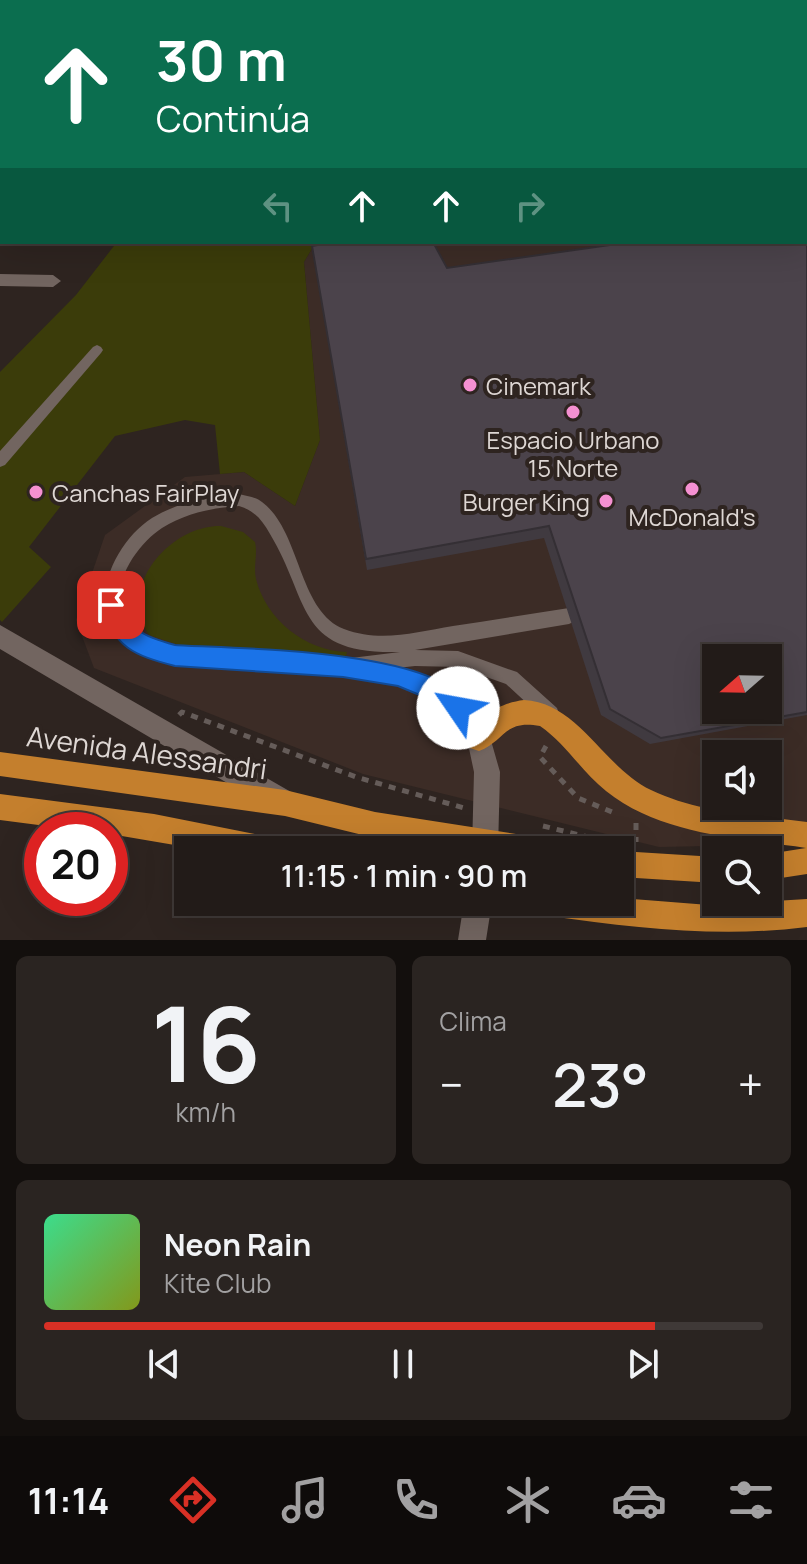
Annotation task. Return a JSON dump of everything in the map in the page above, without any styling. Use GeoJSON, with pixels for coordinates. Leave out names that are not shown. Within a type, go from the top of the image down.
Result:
{"type":"FeatureCollection","features":[{"type":"Feature","properties":{"kind":"main road"},"geometry":{"type":"LineString","coordinates":[[479,739],[487,728],[508,714],[533,712],[559,722],[596,768],[643,801],[695,819],[807,835]]}},
{"type":"Feature","properties":{"kind":"main road","name":"Avenida Alessandri"},"geometry":{"type":"LineString","coordinates":[[0,764],[285,803],[375,825],[445,836]]}},
{"type":"Feature","properties":{"kind":"main road"},"geometry":{"type":"LineString","coordinates":[[0,807],[199,836]]}},
{"type":"Feature","properties":{"kind":"main road"},"geometry":{"type":"LineString","coordinates":[[634,856],[702,868]]}},
{"type":"Feature","properties":{"kind":"main road"},"geometry":{"type":"LineString","coordinates":[[782,865],[807,861]]}},
{"type":"Feature","properties":{"kind":"main road"},"geometry":{"type":"LineString","coordinates":[[634,914],[680,920],[733,920],[807,913]]}},
{"type":"Feature","properties":{"kind":"street"},"geometry":{"type":"LineString","coordinates":[[0,280],[53,281]]}},
{"type":"Feature","properties":{"kind":"street","name":"Avenida Alessandri"},"geometry":{"type":"LineString","coordinates":[[0,636],[285,803]]}},
{"type":"Feature","properties":{"kind":"street"},"geometry":{"type":"LineString","coordinates":[[479,739],[487,772],[485,836]]}},
{"type":"Feature","properties":{"kind":"street"},"geometry":{"type":"LineString","coordinates":[[472,940],[476,916]]}},
{"type":"Feature","properties":{"kind":"lane"},"geometry":{"type":"LineString","coordinates":[[0,461],[97,350]]}},
{"type":"Feature","properties":{"kind":"lane"},"geometry":{"type":"LineString","coordinates":[[479,739],[458,708],[429,688],[398,676],[343,667],[175,656],[151,649],[130,638],[117,624],[111,605],[117,566],[134,541],[188,507],[217,500],[245,500],[263,511],[277,531],[313,612],[329,630],[354,639],[394,644],[569,616]]}},
{"type":"Feature","properties":{"kind":"lane"},"geometry":{"type":"LineString","coordinates":[[343,667],[415,658],[458,659],[511,678],[559,722]]}},
{"type":"Feature","properties":{"kind":"path"},"geometry":{"type":"LineString","coordinates":[[168,733],[182,712],[289,754],[419,797],[465,808]]}},
{"type":"Feature","properties":{"kind":"path"},"geometry":{"type":"LineString","coordinates":[[527,822],[568,836]]}},
{"type":"Feature","properties":{"kind":"shaded area"},"geometry":{"type":"Polygon","coordinates":[[[115,244],[315,244],[304,262],[320,440],[295,506],[244,472],[220,474],[215,425],[185,420],[115,436],[29,547],[51,567],[2,622],[0,372],[76,295],[115,244]]]}},
{"type":"Feature","properties":{"kind":"shaded area"},"geometry":{"type":"Polygon","coordinates":[[[315,244],[807,244],[807,830],[782,838],[702,836],[702,846],[659,847],[634,841],[634,836],[614,836],[363,774],[94,668],[76,620],[105,535],[185,477],[244,472],[295,506],[320,440],[304,262],[315,244]]]}},
{"type":"Feature","properties":{"kind":"shaded area"},"geometry":{"type":"Polygon","coordinates":[[[221,526],[243,532],[255,542],[256,579],[261,594],[278,619],[302,639],[316,646],[347,652],[345,660],[179,645],[149,635],[141,617],[139,598],[154,562],[184,536],[202,528],[221,526]]]}},
{"type":"Feature","properties":{"kind":"building","name":"Espacio Urbano 15 Norte"},"geometry":{"type":"Polygon","coordinates":[[[434,244],[447,268],[617,244],[807,244],[807,712],[782,716],[782,644],[702,644],[702,724],[740,724],[661,738],[610,709],[549,526],[366,559],[312,246],[434,244]]]}},
{"type":"Feature","properties":{"kind":"place","name":"Cinemark"},"geometry":{"type":"Point","coordinates":[470,385]}},
{"type":"Feature","properties":{"kind":"place","name":"Espacio Urbano 15 Norte"},"geometry":{"type":"Point","coordinates":[573,412]}},
{"type":"Feature","properties":{"kind":"place","name":"McDonald's"},"geometry":{"type":"Point","coordinates":[692,489]}},
{"type":"Feature","properties":{"kind":"place","name":"Canchas FairPlay"},"geometry":{"type":"Point","coordinates":[36,492]}},
{"type":"Feature","properties":{"kind":"place","name":"Burger King"},"geometry":{"type":"Point","coordinates":[606,501]}},
{"type":"Feature","properties":{"kind":"route"},"geometry":{"type":"LineString","coordinates":[[111,605],[117,624],[130,638],[151,649],[175,656],[343,667],[398,676],[429,688],[458,708]]}}]}
